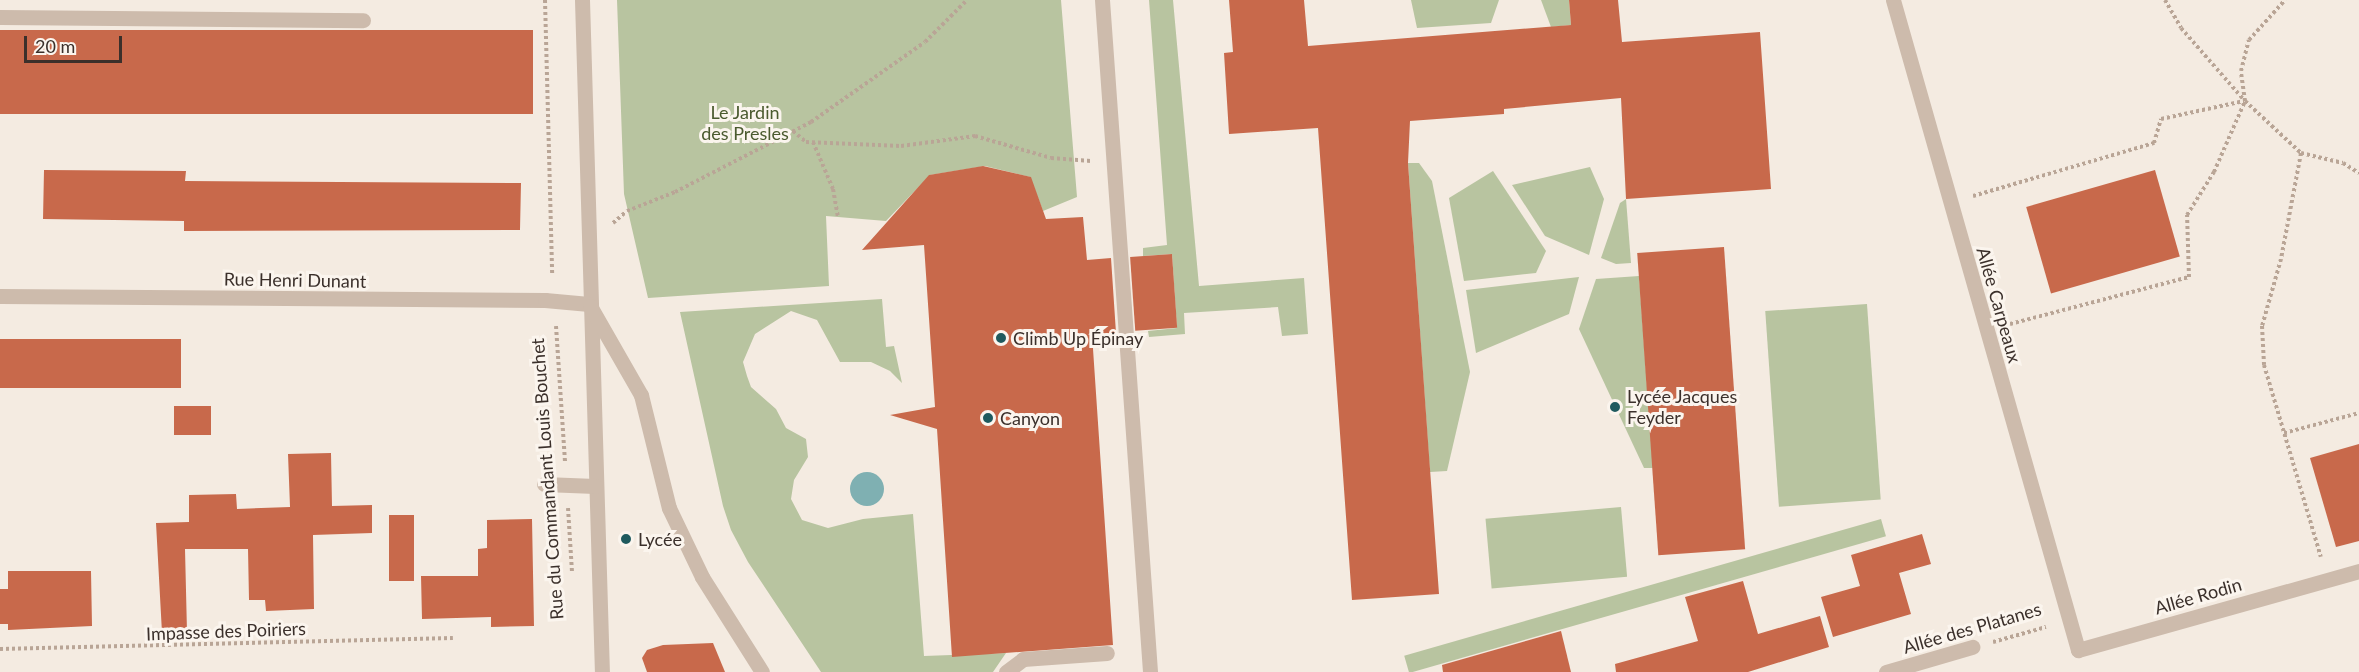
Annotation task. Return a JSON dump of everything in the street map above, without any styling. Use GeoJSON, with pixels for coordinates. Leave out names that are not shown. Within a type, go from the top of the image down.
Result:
{"type":"FeatureCollection","features":[{"type":"Feature","properties":{"kind":"street"},"geometry":{"type":"LineString","coordinates":[[582,0],[589,304],[602,672]]}},
{"type":"Feature","properties":{"kind":"street"},"geometry":{"type":"LineString","coordinates":[[1102,0],[1150,672]]}},
{"type":"Feature","properties":{"kind":"street","name":"Allée Carpeaux"},"geometry":{"type":"LineString","coordinates":[[1893,0],[2069,621]]}},
{"type":"Feature","properties":{"kind":"street"},"geometry":{"type":"LineString","coordinates":[[0,17],[363,20]]}},
{"type":"Feature","properties":{"kind":"street","name":"Rue Henri Dunant"},"geometry":{"type":"LineString","coordinates":[[0,296],[545,300],[589,304]]}},
{"type":"Feature","properties":{"kind":"street"},"geometry":{"type":"LineString","coordinates":[[589,304],[641,395],[669,508],[702,577],[762,672]]}},
{"type":"Feature","properties":{"kind":"street"},"geometry":{"type":"LineString","coordinates":[[544,484],[595,486]]}},
{"type":"Feature","properties":{"kind":"street","name":"Allée Rodin"},"geometry":{"type":"LineString","coordinates":[[2069,621],[2078,650],[2359,571]]}},
{"type":"Feature","properties":{"kind":"street","name":"Allée des Platanes"},"geometry":{"type":"LineString","coordinates":[[1886,672],[1972,647]]}},
{"type":"Feature","properties":{"kind":"street"},"geometry":{"type":"LineString","coordinates":[[1006,672],[1023,659],[1107,653]]}},
{"type":"Feature","properties":{"kind":"path"},"geometry":{"type":"LineString","coordinates":[[545,0],[553,273],[545,300]]}},
{"type":"Feature","properties":{"kind":"path"},"geometry":{"type":"LineString","coordinates":[[589,242],[627,211],[675,192],[794,131],[925,42],[968,0]]}},
{"type":"Feature","properties":{"kind":"path"},"geometry":{"type":"LineString","coordinates":[[2165,0],[2181,28],[2245,101],[2301,153],[2343,163],[2359,173]]}},
{"type":"Feature","properties":{"kind":"path"},"geometry":{"type":"LineString","coordinates":[[1986,330],[2189,277],[2187,215],[2214,172],[2245,101],[2241,71],[2249,40],[2286,0]]}},
{"type":"Feature","properties":{"kind":"path"},"geometry":{"type":"LineString","coordinates":[[1950,203],[2154,142],[2161,119],[2245,101]]}},
{"type":"Feature","properties":{"kind":"path"},"geometry":{"type":"LineString","coordinates":[[794,131],[806,142],[901,146],[975,136],[1051,158],[1112,162]]}},
{"type":"Feature","properties":{"kind":"path"},"geometry":{"type":"LineString","coordinates":[[813,142],[833,189],[838,217]]}},
{"type":"Feature","properties":{"kind":"path"},"geometry":{"type":"LineString","coordinates":[[2301,153],[2281,259],[2262,326],[2264,366],[2328,580]]}},
{"type":"Feature","properties":{"kind":"path","name":"Rue du Commandant Louis Bouchet"},"geometry":{"type":"LineString","coordinates":[[545,300],[556,327],[573,580]]}},
{"type":"Feature","properties":{"kind":"path"},"geometry":{"type":"LineString","coordinates":[[2284,433],[2359,413]]}},
{"type":"Feature","properties":{"kind":"path","name":"Allée des Platanes"},"geometry":{"type":"LineString","coordinates":[[1972,647],[2069,621]]}},
{"type":"Feature","properties":{"kind":"path","name":"Impasse des Poiriers"},"geometry":{"type":"LineString","coordinates":[[0,650],[453,638]]}},
{"type":"Feature","properties":{"kind":"green space","name":"Le Jardin des Presles"},"geometry":{"type":"Polygon","coordinates":[[[617,0],[1061,0],[1077,197],[1043,211],[1030,177],[985,166],[930,175],[886,221],[826,216],[829,286],[648,298],[624,194],[617,0]]]}},
{"type":"Feature","properties":{"kind":"green space"},"geometry":{"type":"Polygon","coordinates":[[[1149,0],[1173,0],[1199,286],[1304,278],[1308,334],[1282,336],[1278,307],[1184,313],[1185,334],[1149,337],[1148,331],[1177,328],[1172,254],[1143,256],[1143,248],[1167,245],[1149,0]]]}},
{"type":"Feature","properties":{"kind":"green space"},"geometry":{"type":"Polygon","coordinates":[[[1411,0],[1499,0],[1491,23],[1417,28],[1411,0]]]}},
{"type":"Feature","properties":{"kind":"green space"},"geometry":{"type":"Polygon","coordinates":[[[1541,0],[1569,0],[1571,25],[1551,27],[1541,0]]]}},
{"type":"Feature","properties":{"kind":"green space"},"geometry":{"type":"Polygon","coordinates":[[[1408,163],[1419,163],[1432,181],[1470,372],[1447,471],[1430,472],[1408,163]]]}},
{"type":"Feature","properties":{"kind":"green space"},"geometry":{"type":"Polygon","coordinates":[[[1590,167],[1604,199],[1589,255],[1545,236],[1512,185],[1590,167]]]}},
{"type":"Feature","properties":{"kind":"green space"},"geometry":{"type":"Polygon","coordinates":[[[1493,171],[1546,251],[1536,273],[1464,281],[1449,198],[1493,171]]]}},
{"type":"Feature","properties":{"kind":"green space"},"geometry":{"type":"Polygon","coordinates":[[[1626,199],[1631,263],[1616,264],[1601,258],[1620,203],[1626,199]]]}},
{"type":"Feature","properties":{"kind":"green space"},"geometry":{"type":"Polygon","coordinates":[[[1639,276],[1653,468],[1644,468],[1579,329],[1596,279],[1639,276]]]}},
{"type":"Feature","properties":{"kind":"green space"},"geometry":{"type":"Polygon","coordinates":[[[1579,277],[1569,314],[1476,353],[1466,290],[1579,277]]]}},
{"type":"Feature","properties":{"kind":"green space"},"geometry":{"type":"Polygon","coordinates":[[[882,299],[886,347],[894,346],[902,383],[890,371],[871,362],[840,362],[817,320],[791,311],[755,334],[743,362],[747,376],[751,387],[776,409],[786,428],[806,439],[808,457],[794,480],[791,499],[802,520],[828,528],[863,519],[913,514],[924,656],[1006,653],[993,672],[821,672],[748,562],[731,530],[723,506],[680,312],[882,299]]]}},
{"type":"Feature","properties":{"kind":"green space"},"geometry":{"type":"Polygon","coordinates":[[[1867,304],[1881,500],[1779,507],[1765,311],[1867,304]]]}},
{"type":"Feature","properties":{"kind":"green space"},"geometry":{"type":"Polygon","coordinates":[[[1621,507],[1627,577],[1492,589],[1486,519],[1621,507]]]}},
{"type":"Feature","properties":{"kind":"green space"},"geometry":{"type":"Polygon","coordinates":[[[1881,519],[1886,536],[1413,672],[1409,672],[1404,656],[1881,519]]]}},
{"type":"Feature","properties":{"kind":"water"},"geometry":{"type":"Polygon","coordinates":[[[867,472],[879,477],[884,489],[879,501],[867,506],[855,501],[850,489],[855,477],[867,472]]]}},
{"type":"Feature","properties":{"kind":"building"},"geometry":{"type":"Polygon","coordinates":[[[1229,0],[1304,0],[1308,46],[1571,25],[1569,0],[1618,0],[1622,42],[1760,32],[1771,189],[1626,199],[1621,98],[1504,109],[1504,114],[1410,121],[1408,163],[1439,594],[1352,600],[1318,128],[1229,134],[1224,53],[1233,52],[1229,0]]]}},
{"type":"Feature","properties":{"kind":"building"},"geometry":{"type":"Polygon","coordinates":[[[0,30],[533,30],[533,114],[0,114],[0,30]]]}},
{"type":"Feature","properties":{"kind":"building"},"geometry":{"type":"Polygon","coordinates":[[[983,166],[1031,177],[1046,219],[1083,217],[1087,260],[1111,258],[1116,333],[1092,334],[1113,645],[952,657],[937,429],[890,415],[935,407],[924,245],[862,250],[929,175],[983,166]]]}},
{"type":"Feature","properties":{"kind":"building"},"geometry":{"type":"Polygon","coordinates":[[[44,170],[186,171],[185,181],[521,183],[520,230],[184,231],[184,221],[43,219],[44,170]]]}},
{"type":"Feature","properties":{"kind":"building"},"geometry":{"type":"Polygon","coordinates":[[[2155,170],[2180,257],[2051,293],[2026,207],[2155,170]]]}},
{"type":"Feature","properties":{"kind":"building"},"geometry":{"type":"Polygon","coordinates":[[[1724,247],[1745,549],[1658,555],[1637,253],[1724,247]]]}},
{"type":"Feature","properties":{"kind":"building"},"geometry":{"type":"Polygon","coordinates":[[[1172,254],[1177,328],[1135,331],[1130,257],[1172,254]]]}},
{"type":"Feature","properties":{"kind":"building"},"geometry":{"type":"Polygon","coordinates":[[[0,339],[181,339],[181,388],[0,388],[0,339]]]}},
{"type":"Feature","properties":{"kind":"building"},"geometry":{"type":"Polygon","coordinates":[[[174,406],[211,406],[211,435],[174,435],[174,406]]]}},
{"type":"Feature","properties":{"kind":"building"},"geometry":{"type":"Polygon","coordinates":[[[2359,444],[2359,541],[2336,547],[2310,458],[2359,444]]]}},
{"type":"Feature","properties":{"kind":"building"},"geometry":{"type":"Polygon","coordinates":[[[331,453],[332,506],[372,505],[372,533],[313,535],[314,609],[266,611],[265,600],[249,600],[248,549],[185,549],[187,632],[162,633],[156,523],[189,522],[189,495],[236,494],[237,509],[290,507],[288,454],[331,453]]]}},
{"type":"Feature","properties":{"kind":"building"},"geometry":{"type":"Polygon","coordinates":[[[389,515],[414,515],[414,581],[389,581],[389,515]]]}},
{"type":"Feature","properties":{"kind":"building"},"geometry":{"type":"Polygon","coordinates":[[[532,519],[534,626],[491,627],[491,617],[422,619],[421,576],[478,576],[478,549],[487,548],[487,520],[532,519]]]}},
{"type":"Feature","properties":{"kind":"building"},"geometry":{"type":"Polygon","coordinates":[[[1922,534],[1931,564],[1899,573],[1911,614],[1833,637],[1821,597],[1860,586],[1851,555],[1922,534]]]}},
{"type":"Feature","properties":{"kind":"building"},"geometry":{"type":"Polygon","coordinates":[[[8,571],[91,571],[92,626],[8,630],[8,624],[0,624],[0,589],[8,589],[8,571]]]}},
{"type":"Feature","properties":{"kind":"building"},"geometry":{"type":"Polygon","coordinates":[[[1743,581],[1758,634],[1820,616],[1829,647],[1748,672],[1616,672],[1615,664],[1698,641],[1685,597],[1743,581]]]}},
{"type":"Feature","properties":{"kind":"building"},"geometry":{"type":"Polygon","coordinates":[[[1561,631],[1571,672],[1443,672],[1442,665],[1561,631]]]}},
{"type":"Feature","properties":{"kind":"building"},"geometry":{"type":"Polygon","coordinates":[[[713,643],[725,672],[647,672],[642,658],[647,650],[663,645],[713,643]]]}},
{"type":"Feature","properties":{"kind":"place","name":"Climb Up Épinay"},"geometry":{"type":"Point","coordinates":[1001,338]}},
{"type":"Feature","properties":{"kind":"place","name":"Lycée Jacques Feyder"},"geometry":{"type":"Point","coordinates":[1615,407]}},
{"type":"Feature","properties":{"kind":"place","name":"Canyon"},"geometry":{"type":"Point","coordinates":[988,418]}},
{"type":"Feature","properties":{"kind":"place","name":"Lycée"},"geometry":{"type":"Point","coordinates":[626,539]}}]}
